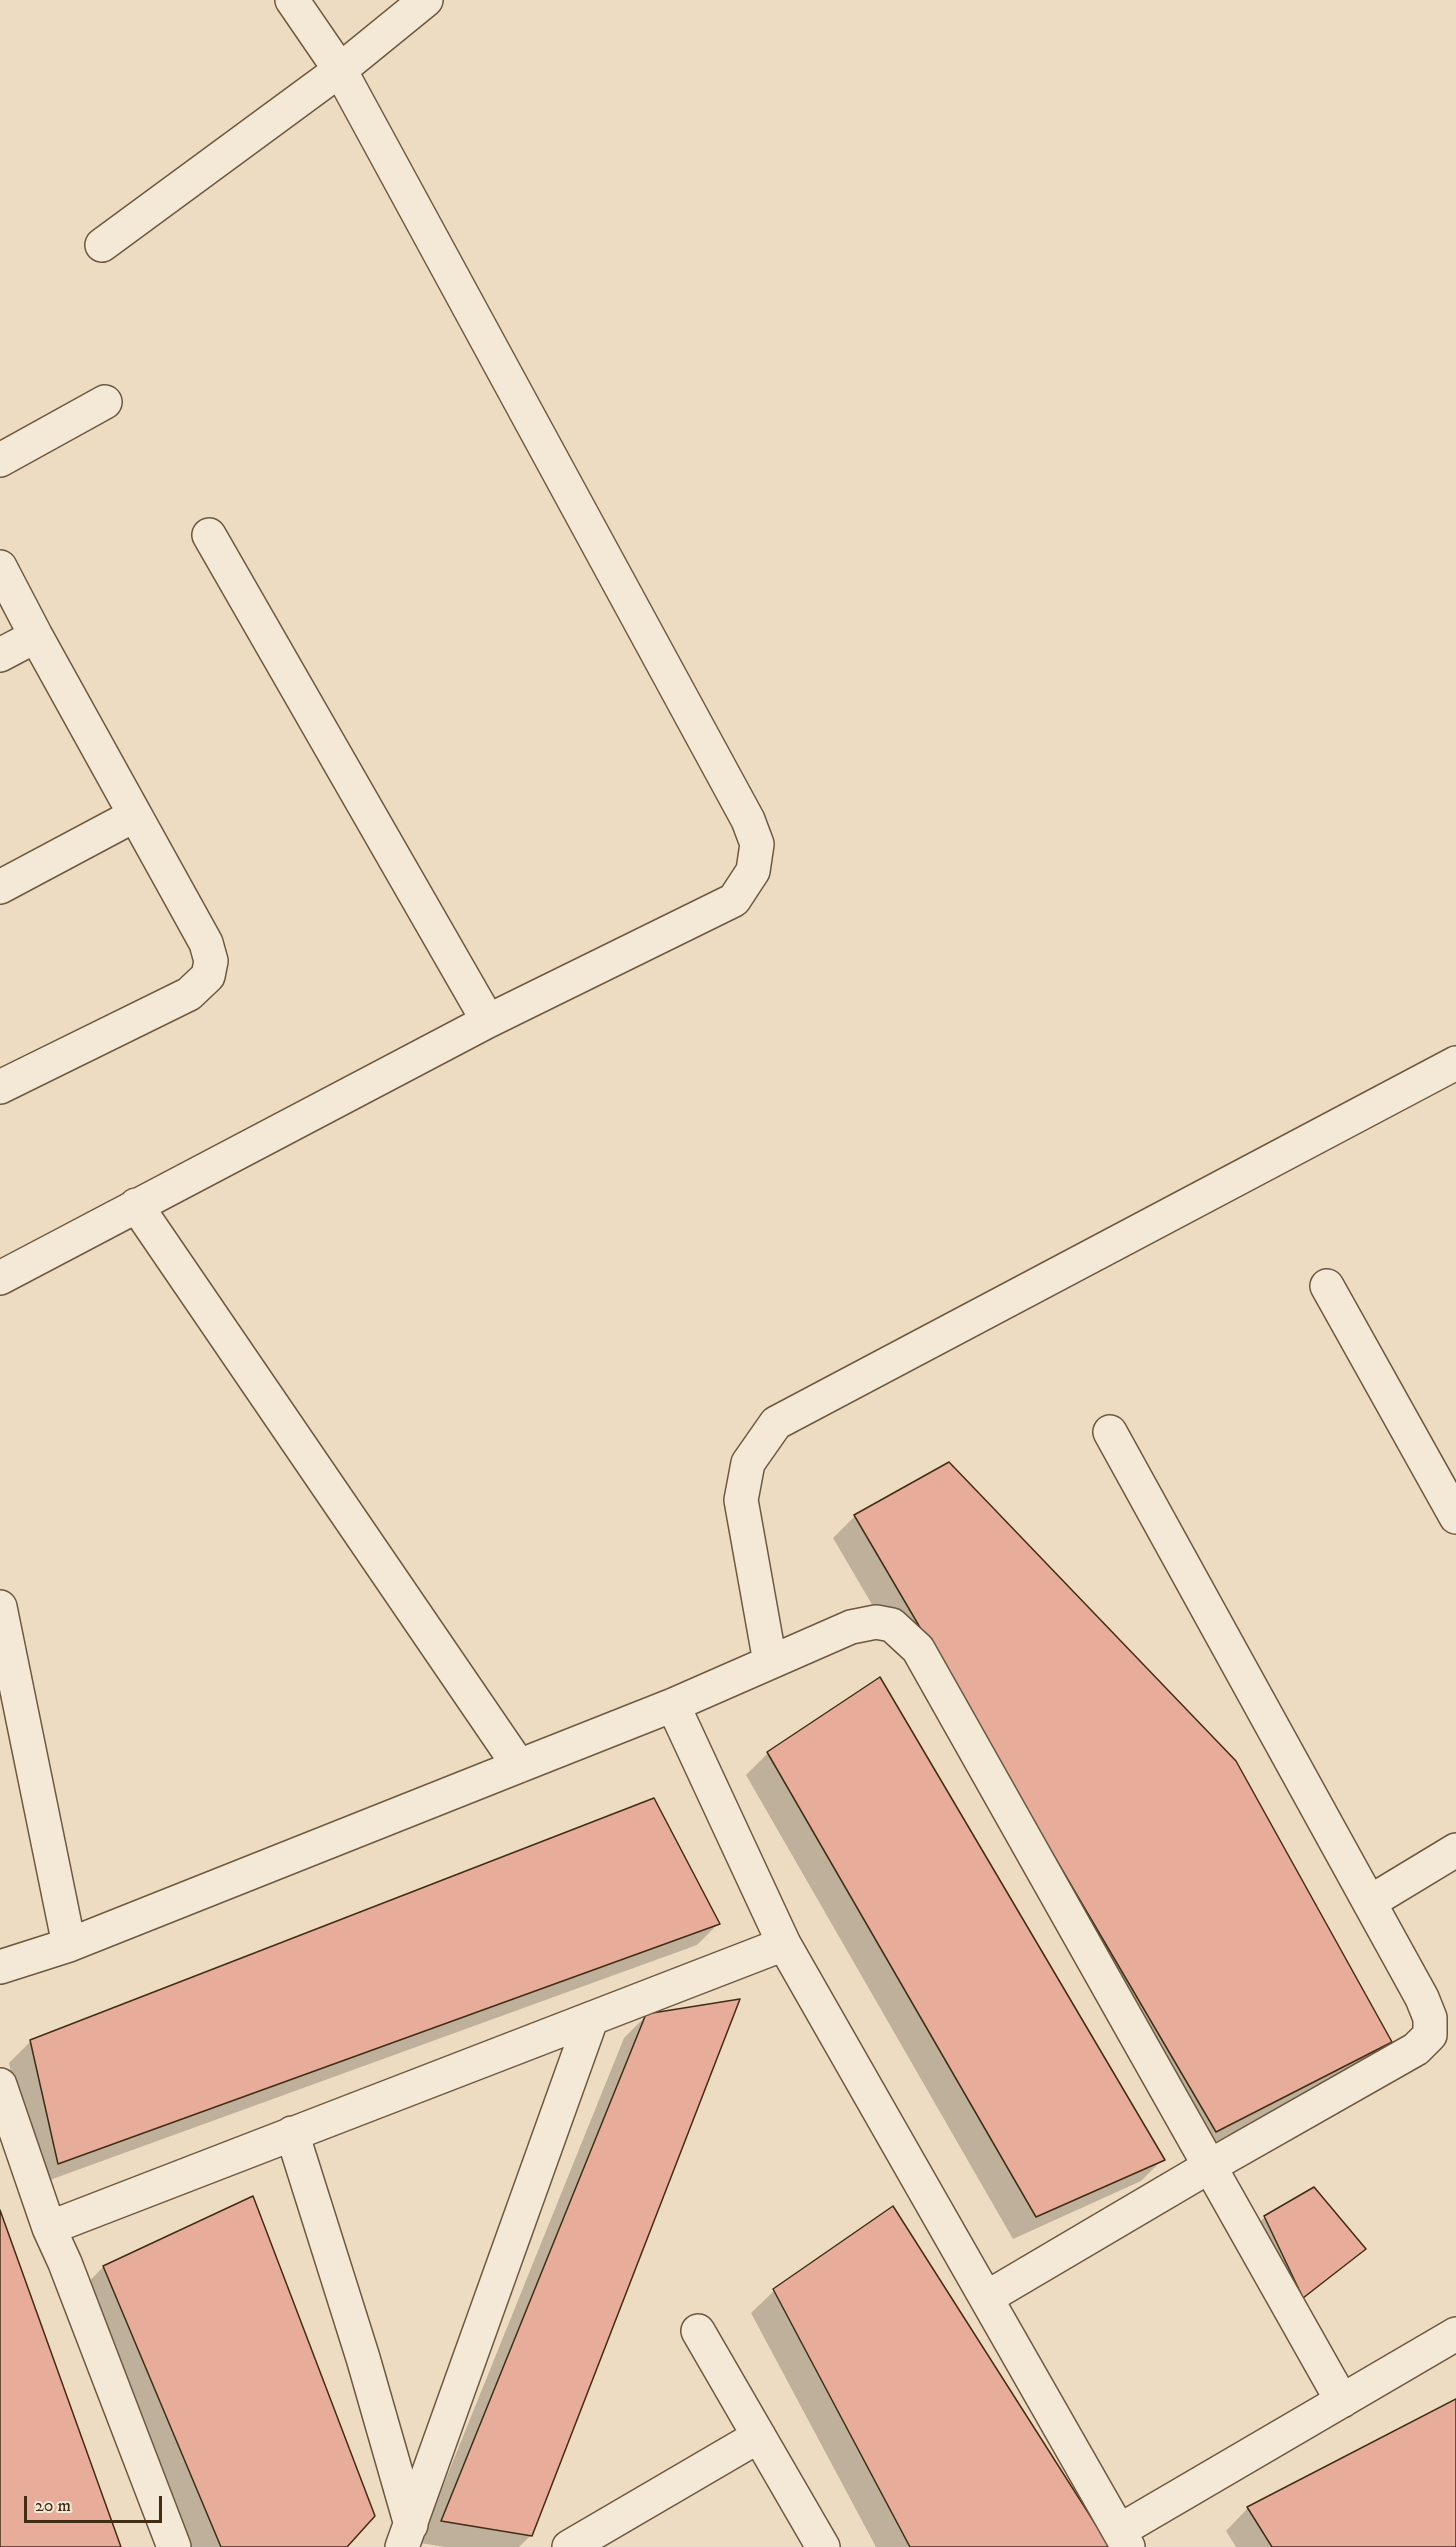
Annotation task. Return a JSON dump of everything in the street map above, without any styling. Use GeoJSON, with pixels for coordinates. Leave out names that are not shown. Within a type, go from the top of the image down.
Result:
{"type":"FeatureCollection","features":[{"type":"Feature","properties":{"kind":"street"},"geometry":{"type":"LineString","coordinates":[[0,1278],[488,1021],[734,900],[753,870],[757,844],[748,820],[340,70],[292,0]]}},
{"type":"Feature","properties":{"kind":"street"},"geometry":{"type":"LineString","coordinates":[[102,245],[340,70],[426,0]]}},
{"type":"Feature","properties":{"kind":"street"},"geometry":{"type":"LineString","coordinates":[[0,460],[105,402]]}},
{"type":"Feature","properties":{"kind":"street"},"geometry":{"type":"LineString","coordinates":[[209,535],[488,1021]]}},
{"type":"Feature","properties":{"kind":"street"},"geometry":{"type":"LineString","coordinates":[[0,567],[206,943],[212,961],[208,976],[189,994],[0,1087]]}},
{"type":"Feature","properties":{"kind":"street"},"geometry":{"type":"LineString","coordinates":[[0,655],[36,636]]}},
{"type":"Feature","properties":{"kind":"street"},"geometry":{"type":"LineString","coordinates":[[0,887],[135,815]]}},
{"type":"Feature","properties":{"kind":"street"},"geometry":{"type":"LineString","coordinates":[[770,1662],[741,1500],[748,1463],[776,1423],[1456,1063]]}},
{"type":"Feature","properties":{"kind":"street"},"geometry":{"type":"LineString","coordinates":[[136,1205],[519,1767]]}},
{"type":"Feature","properties":{"kind":"street"},"geometry":{"type":"LineString","coordinates":[[1327,1286],[1456,1517]]}},
{"type":"Feature","properties":{"kind":"street"},"geometry":{"type":"LineString","coordinates":[[986,2298],[1210,2166],[1416,2049],[1430,2035],[1430,2018],[1422,1998],[1110,1432]]}},
{"type":"Feature","properties":{"kind":"street"},"geometry":{"type":"LineString","coordinates":[[0,1606],[69,1945]]}},
{"type":"Feature","properties":{"kind":"street"},"geometry":{"type":"LineString","coordinates":[[0,1967],[69,1945],[519,1767],[673,1705],[851,1627],[876,1622],[892,1625],[918,1648],[1342,2400]]}},
{"type":"Feature","properties":{"kind":"street"},"geometry":{"type":"LineString","coordinates":[[673,1705],[784,1944],[1123,2539],[1342,2400],[1456,2334]]}},
{"type":"Feature","properties":{"kind":"street"},"geometry":{"type":"LineString","coordinates":[[1370,1902],[1456,1850]]}},
{"type":"Feature","properties":{"kind":"street"},"geometry":{"type":"LineString","coordinates":[[49,2228],[784,1944]]}},
{"type":"Feature","properties":{"kind":"street"},"geometry":{"type":"LineString","coordinates":[[406,2536],[591,2020]]}},
{"type":"Feature","properties":{"kind":"street"},"geometry":{"type":"LineString","coordinates":[[0,2085],[49,2228],[65,2263],[174,2547]]}},
{"type":"Feature","properties":{"kind":"street"},"geometry":{"type":"LineString","coordinates":[[292,2133],[363,2358],[406,2536]]}},
{"type":"Feature","properties":{"kind":"street"},"geometry":{"type":"LineString","coordinates":[[698,2331],[823,2547]]}},
{"type":"Feature","properties":{"kind":"street"},"geometry":{"type":"LineString","coordinates":[[569,2547],[759,2436]]}},
{"type":"Feature","properties":{"kind":"building"},"geometry":{"type":"Polygon","coordinates":[[[949,1462],[1236,1761],[1392,2042],[1216,2132],[854,1515],[949,1462]]]}},
{"type":"Feature","properties":{"kind":"building"},"geometry":{"type":"Polygon","coordinates":[[[880,1677],[1165,2160],[1036,2217],[767,1752],[880,1677]]]}},
{"type":"Feature","properties":{"kind":"building"},"geometry":{"type":"Polygon","coordinates":[[[654,1798],[720,1924],[58,2164],[30,2040],[654,1798]]]}},
{"type":"Feature","properties":{"kind":"building"},"geometry":{"type":"Polygon","coordinates":[[[740,1999],[532,2536],[441,2521],[646,2014],[740,1999]]]}},
{"type":"Feature","properties":{"kind":"building"},"geometry":{"type":"Polygon","coordinates":[[[1314,2187],[1366,2249],[1303,2298],[1264,2216],[1314,2187]]]}},
{"type":"Feature","properties":{"kind":"building"},"geometry":{"type":"Polygon","coordinates":[[[253,2196],[375,2516],[347,2547],[221,2547],[103,2266],[253,2196]]]}},
{"type":"Feature","properties":{"kind":"building"},"geometry":{"type":"Polygon","coordinates":[[[893,2206],[1110,2547],[910,2547],[773,2289],[893,2206]]]}},
{"type":"Feature","properties":{"kind":"building"},"geometry":{"type":"Polygon","coordinates":[[[0,2210],[121,2547],[0,2547],[0,2210]]]}},
{"type":"Feature","properties":{"kind":"building"},"geometry":{"type":"Polygon","coordinates":[[[1456,2399],[1456,2547],[1272,2547],[1247,2507],[1456,2399]]]}}]}
